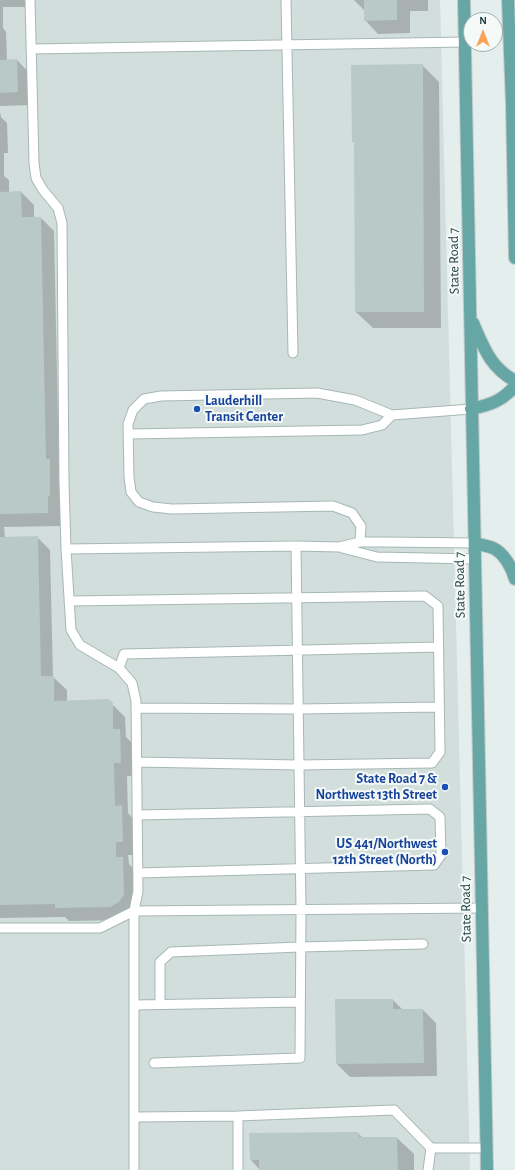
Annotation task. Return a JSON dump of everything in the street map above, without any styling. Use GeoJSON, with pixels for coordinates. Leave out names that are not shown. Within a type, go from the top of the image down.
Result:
{"type":"FeatureCollection","features":[{"type":"Feature","properties":{"kind":"main road","name":"State Road 7"},"geometry":{"type":"LineString","coordinates":[[464,0],[464,12]]}},
{"type":"Feature","properties":{"kind":"main road"},"geometry":{"type":"LineString","coordinates":[[510,4],[515,258]]}},
{"type":"Feature","properties":{"kind":"main road","name":"State Road 7"},"geometry":{"type":"LineString","coordinates":[[465,52],[487,1170]]}},
{"type":"Feature","properties":{"kind":"main road"},"geometry":{"type":"LineString","coordinates":[[470,316],[482,345],[492,363],[504,375],[515,381]]}},
{"type":"Feature","properties":{"kind":"main road"},"geometry":{"type":"LineString","coordinates":[[471,409],[488,406],[506,396],[515,386]]}},
{"type":"Feature","properties":{"kind":"main road"},"geometry":{"type":"LineString","coordinates":[[475,543],[494,548],[503,557],[513,571],[515,579]]}},
{"type":"Feature","properties":{"kind":"lane"},"geometry":{"type":"LineString","coordinates":[[30,0],[34,163],[36,178],[43,190],[58,208],[62,224],[66,549],[71,630],[80,645],[119,668],[132,683],[136,708],[138,891],[134,911],[134,1170]]}},
{"type":"Feature","properties":{"kind":"lane"},"geometry":{"type":"LineString","coordinates":[[286,0],[292,353]]}},
{"type":"Feature","properties":{"kind":"lane"},"geometry":{"type":"LineString","coordinates":[[31,49],[463,42]]}},
{"type":"Feature","properties":{"kind":"lane"},"geometry":{"type":"LineString","coordinates":[[360,542],[361,526],[352,513],[334,506],[172,509],[153,507],[139,502],[132,492],[130,484],[128,424],[133,410],[144,399],[161,396],[317,393],[356,400],[392,415],[471,409]]}},
{"type":"Feature","properties":{"kind":"lane"},"geometry":{"type":"LineString","coordinates":[[129,434],[362,430],[382,425],[392,415]]}},
{"type":"Feature","properties":{"kind":"lane"},"geometry":{"type":"LineString","coordinates":[[339,547],[360,542],[475,543]]}},
{"type":"Feature","properties":{"kind":"lane"},"geometry":{"type":"LineString","coordinates":[[66,549],[296,546],[339,547],[377,557],[475,559]]}},
{"type":"Feature","properties":{"kind":"lane"},"geometry":{"type":"LineString","coordinates":[[154,1063],[300,1058],[301,869],[296,546]]}},
{"type":"Feature","properties":{"kind":"lane"},"geometry":{"type":"LineString","coordinates":[[69,601],[425,596],[438,606],[440,752],[432,763],[299,765],[137,762]]}},
{"type":"Feature","properties":{"kind":"lane"},"geometry":{"type":"LineString","coordinates":[[119,668],[124,654],[438,647]]}},
{"type":"Feature","properties":{"kind":"lane"},"geometry":{"type":"LineString","coordinates":[[136,708],[298,709],[439,707]]}},
{"type":"Feature","properties":{"kind":"lane"},"geometry":{"type":"LineString","coordinates":[[137,815],[430,809],[440,817],[441,856],[434,865],[138,872]]}},
{"type":"Feature","properties":{"kind":"lane"},"geometry":{"type":"LineString","coordinates":[[0,928],[100,928],[134,911],[481,908]]}},
{"type":"Feature","properties":{"kind":"lane"},"geometry":{"type":"LineString","coordinates":[[160,1004],[160,962],[171,952],[300,946],[424,944]]}},
{"type":"Feature","properties":{"kind":"lane"},"geometry":{"type":"LineString","coordinates":[[134,1005],[300,1002]]}},
{"type":"Feature","properties":{"kind":"lane"},"geometry":{"type":"LineString","coordinates":[[135,1117],[238,1116],[394,1110],[431,1148],[486,1148]]}},
{"type":"Feature","properties":{"kind":"lane"},"geometry":{"type":"LineString","coordinates":[[238,1116],[238,1170]]}},
{"type":"Feature","properties":{"kind":"lane"},"geometry":{"type":"LineString","coordinates":[[428,1170],[431,1148]]}},
{"type":"Feature","properties":{"kind":"shaded area"},"geometry":{"type":"Polygon","coordinates":[[[0,0],[440,0],[470,1170],[0,1170],[0,0]]]}},
{"type":"Feature","properties":{"kind":"building"},"geometry":{"type":"Polygon","coordinates":[[[364,0],[397,0],[397,20],[364,21],[364,0]]]}},
{"type":"Feature","properties":{"kind":"building"},"geometry":{"type":"Polygon","coordinates":[[[17,59],[18,92],[0,93],[0,60],[17,59]]]}},
{"type":"Feature","properties":{"kind":"building"},"geometry":{"type":"Polygon","coordinates":[[[423,64],[424,312],[355,312],[354,142],[352,142],[351,65],[423,64]]]}},
{"type":"Feature","properties":{"kind":"building"},"geometry":{"type":"Polygon","coordinates":[[[21,191],[22,217],[41,217],[46,459],[50,459],[50,496],[48,496],[48,513],[0,514],[0,192],[21,191]]]}},
{"type":"Feature","properties":{"kind":"building"},"geometry":{"type":"Polygon","coordinates":[[[38,536],[41,676],[54,676],[54,701],[108,699],[113,703],[113,729],[120,729],[121,763],[114,763],[115,806],[122,805],[123,842],[116,842],[116,857],[123,857],[124,895],[119,902],[110,907],[55,908],[55,904],[0,905],[0,537],[38,536]]]}},
{"type":"Feature","properties":{"kind":"building"},"geometry":{"type":"Polygon","coordinates":[[[335,999],[393,999],[393,1009],[423,1009],[424,1063],[336,1064],[335,999]]]}},
{"type":"Feature","properties":{"kind":"building"},"geometry":{"type":"Polygon","coordinates":[[[358,1132],[359,1137],[397,1137],[398,1170],[259,1170],[259,1160],[250,1160],[249,1133],[358,1132]]]}},
{"type":"Feature","properties":{"kind":"place","name":"Lauderhill Transit Center"},"geometry":{"type":"Point","coordinates":[197,409]}},
{"type":"Feature","properties":{"kind":"place","name":"State Road 7 & Northwest 13th Street"},"geometry":{"type":"Point","coordinates":[445,787]}},
{"type":"Feature","properties":{"kind":"place","name":"US 441/Northwest 12th Street (North)"},"geometry":{"type":"Point","coordinates":[445,852]}}]}
